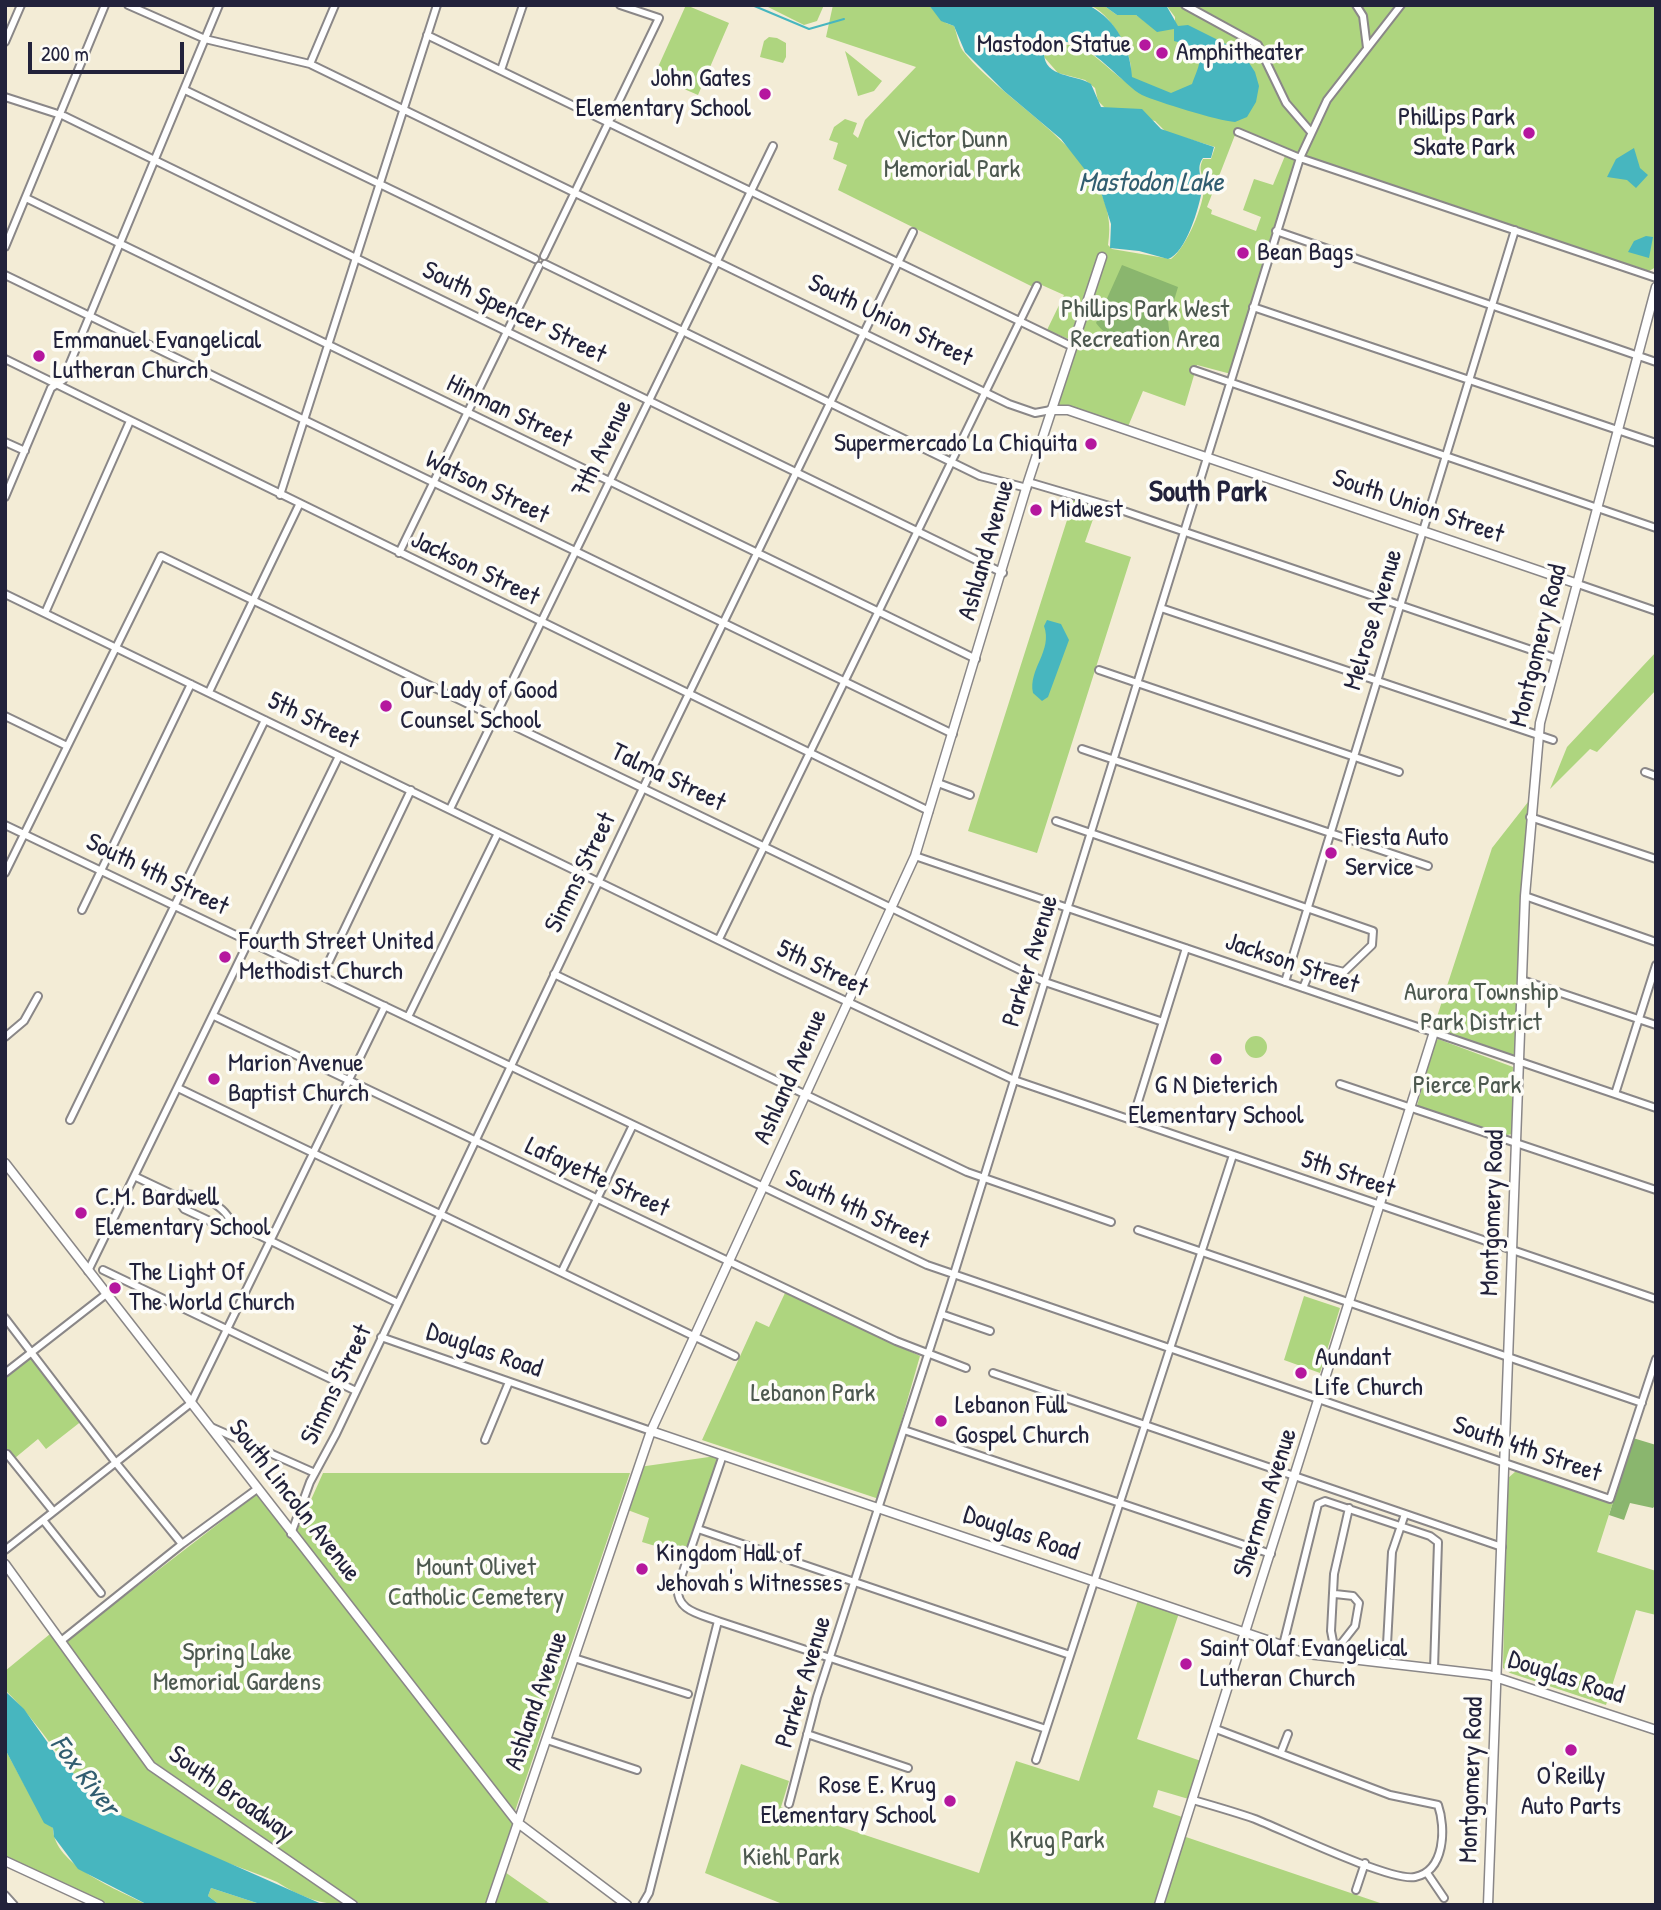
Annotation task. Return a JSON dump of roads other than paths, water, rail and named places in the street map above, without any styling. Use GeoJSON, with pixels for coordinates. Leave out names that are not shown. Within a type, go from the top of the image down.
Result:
{"type":"FeatureCollection","features":[{"type":"Feature","properties":{"kind":"street"},"geometry":{"type":"LineString","coordinates":[[5,42],[21,5]]}},
{"type":"Feature","properties":{"kind":"street"},"geometry":{"type":"LineString","coordinates":[[5,247],[105,5]]}},
{"type":"Feature","properties":{"kind":"street","name":"South Union Street"},"geometry":{"type":"LineString","coordinates":[[128,5],[205,40],[310,64],[1035,413],[1068,410],[1656,611]]}},
{"type":"Feature","properties":{"kind":"street"},"geometry":{"type":"LineString","coordinates":[[5,497],[51,388],[63,380],[219,5]]}},
{"type":"Feature","properties":{"kind":"street"},"geometry":{"type":"LineString","coordinates":[[310,64],[335,5]]}},
{"type":"Feature","properties":{"kind":"street"},"geometry":{"type":"LineString","coordinates":[[280,495],[437,5]]}},
{"type":"Feature","properties":{"kind":"street"},"geometry":{"type":"LineString","coordinates":[[502,70],[523,5]]}},
{"type":"Feature","properties":{"kind":"street"},"geometry":{"type":"LineString","coordinates":[[399,554],[506,332],[542,265],[659,18],[620,5]]}},
{"type":"Feature","properties":{"kind":"street"},"geometry":{"type":"LineString","coordinates":[[1185,5],[1258,45],[1286,103],[1310,131]]}},
{"type":"Feature","properties":{"kind":"street"},"geometry":{"type":"LineString","coordinates":[[1356,5],[1363,16],[1367,48]]}},
{"type":"Feature","properties":{"kind":"street","name":"Parker Avenue"},"geometry":{"type":"LineString","coordinates":[[789,1804],[830,1658],[954,1274],[1300,158],[1310,131],[1327,100],[1401,5]]}},
{"type":"Feature","properties":{"kind":"street"},"geometry":{"type":"LineString","coordinates":[[427,35],[1072,346]]}},
{"type":"Feature","properties":{"kind":"street"},"geometry":{"type":"LineString","coordinates":[[185,90],[991,480],[1028,485],[1183,531],[1555,658]]}},
{"type":"Feature","properties":{"kind":"street","name":"South Spencer Street"},"geometry":{"type":"LineString","coordinates":[[5,97],[59,114],[1003,573]]}},
{"type":"Feature","properties":{"kind":"street"},"geometry":{"type":"LineString","coordinates":[[1238,132],[1300,158],[1656,278]]}},
{"type":"Feature","properties":{"kind":"street","name":"7th Avenue"},"geometry":{"type":"LineString","coordinates":[[450,809],[773,146]]}},
{"type":"Feature","properties":{"kind":"street","name":"Hinman Street"},"geometry":{"type":"LineString","coordinates":[[26,198],[976,659]]}},
{"type":"Feature","properties":{"kind":"street","name":"Melrose Avenue"},"geometry":{"type":"LineString","coordinates":[[1285,982],[1515,230]]}},
{"type":"Feature","properties":{"kind":"street"},"geometry":{"type":"LineString","coordinates":[[1276,231],[1656,362]]}},
{"type":"Feature","properties":{"kind":"street","name":"Simms Street"},"geometry":{"type":"LineString","coordinates":[[291,1534],[314,1473],[356,1391],[688,694],[913,232]]}},
{"type":"Feature","properties":{"kind":"street"},"geometry":{"type":"LineString","coordinates":[[535,259],[544,256]]}},
{"type":"Feature","properties":{"kind":"street","name":"Ashland Avenue"},"geometry":{"type":"LineString","coordinates":[[491,1905],[651,1431],[915,856],[1051,410],[1072,346],[1080,333],[1102,257]]}},
{"type":"Feature","properties":{"kind":"street","name":"Watson Street"},"geometry":{"type":"LineString","coordinates":[[5,275],[953,734]]}},
{"type":"Feature","properties":{"kind":"street"},"geometry":{"type":"LineString","coordinates":[[719,939],[1037,286]]}},
{"type":"Feature","properties":{"kind":"street","name":"Montgomery Road"},"geometry":{"type":"LineString","coordinates":[[1488,1905],[1521,980],[1530,817],[1538,735],[1555,658],[1656,287]]}},
{"type":"Feature","properties":{"kind":"street"},"geometry":{"type":"LineString","coordinates":[[1253,307],[1656,443]]}},
{"type":"Feature","properties":{"kind":"street","name":"Jackson Street"},"geometry":{"type":"LineString","coordinates":[[5,359],[929,811]]}},
{"type":"Feature","properties":{"kind":"street"},"geometry":{"type":"LineString","coordinates":[[1194,370],[1656,528]]}},
{"type":"Feature","properties":{"kind":"street"},"geometry":{"type":"LineString","coordinates":[[45,613],[130,421]]}},
{"type":"Feature","properties":{"kind":"street"},"geometry":{"type":"LineString","coordinates":[[5,442],[25,451]]}},
{"type":"Feature","properties":{"kind":"street"},"geometry":{"type":"LineString","coordinates":[[209,692],[299,505]]}},
{"type":"Feature","properties":{"kind":"street","name":"Talma Street"},"geometry":{"type":"LineString","coordinates":[[117,648],[161,556],[1045,982],[1163,1022]]}},
{"type":"Feature","properties":{"kind":"street","name":"5th Street"},"geometry":{"type":"LineString","coordinates":[[5,594],[848,1003],[1014,1080],[1378,1207],[1656,1299]]}},
{"type":"Feature","properties":{"kind":"street"},"geometry":{"type":"LineString","coordinates":[[1161,608],[1553,740]]}},
{"type":"Feature","properties":{"kind":"street"},"geometry":{"type":"LineString","coordinates":[[5,873],[117,648]]}},
{"type":"Feature","properties":{"kind":"street"},"geometry":{"type":"LineString","coordinates":[[1099,670],[1399,772]]}},
{"type":"Feature","properties":{"kind":"street"},"geometry":{"type":"LineString","coordinates":[[82,910],[191,684]]}},
{"type":"Feature","properties":{"kind":"street"},"geometry":{"type":"LineString","coordinates":[[5,716],[67,746]]}},
{"type":"Feature","properties":{"kind":"street"},"geometry":{"type":"LineString","coordinates":[[70,1120],[265,720]]}},
{"type":"Feature","properties":{"kind":"street"},"geometry":{"type":"LineString","coordinates":[[1083,749],[1428,866]]}},
{"type":"Feature","properties":{"kind":"street"},"geometry":{"type":"LineString","coordinates":[[88,1271],[251,942],[339,756]]}},
{"type":"Feature","properties":{"kind":"street"},"geometry":{"type":"LineString","coordinates":[[1645,772],[1656,776]]}},
{"type":"Feature","properties":{"kind":"street"},"geometry":{"type":"LineString","coordinates":[[938,783],[970,795]]}},
{"type":"Feature","properties":{"kind":"street"},"geometry":{"type":"LineString","coordinates":[[322,976],[411,790]]}},
{"type":"Feature","properties":{"kind":"street"},"geometry":{"type":"LineString","coordinates":[[1530,817],[1656,859]]}},
{"type":"Feature","properties":{"kind":"street"},"geometry":{"type":"LineString","coordinates":[[1056,821],[1371,929],[1375,937],[1372,945],[1344,972],[1313,964],[1303,988]]}},
{"type":"Feature","properties":{"kind":"street","name":"South 4th Street"},"geometry":{"type":"LineString","coordinates":[[5,825],[927,1265],[1610,1499],[1642,1403]]}},
{"type":"Feature","properties":{"kind":"street"},"geometry":{"type":"LineString","coordinates":[[408,1017],[498,833]]}},
{"type":"Feature","properties":{"kind":"street","name":"Jackson Street"},"geometry":{"type":"LineString","coordinates":[[915,856],[1656,1108]]}},
{"type":"Feature","properties":{"kind":"street"},"geometry":{"type":"LineString","coordinates":[[1525,897],[1656,942]]}},
{"type":"Feature","properties":{"kind":"street"},"geometry":{"type":"LineString","coordinates":[[1132,1121],[1186,948]]}},
{"type":"Feature","properties":{"kind":"street"},"geometry":{"type":"LineString","coordinates":[[1615,1094],[1656,965]]}},
{"type":"Feature","properties":{"kind":"street"},"geometry":{"type":"LineString","coordinates":[[554,974],[984,1177],[1111,1222]]}},
{"type":"Feature","properties":{"kind":"street"},"geometry":{"type":"LineString","coordinates":[[1521,980],[1656,1025]]}},
{"type":"Feature","properties":{"kind":"street"},"geometry":{"type":"LineString","coordinates":[[5,1037],[24,1021],[38,996]]}},
{"type":"Feature","properties":{"kind":"street"},"geometry":{"type":"LineString","coordinates":[[5,1550],[191,1403],[385,1006]]}},
{"type":"Feature","properties":{"kind":"street","name":"Lafayette Street"},"geometry":{"type":"LineString","coordinates":[[214,1016],[349,1078],[596,1199],[928,1354],[966,1368]]}},
{"type":"Feature","properties":{"kind":"street","name":"Sherman Avenue"},"geometry":{"type":"LineString","coordinates":[[1159,1905],[1321,1399],[1434,1032]]}},
{"type":"Feature","properties":{"kind":"street"},"geometry":{"type":"LineString","coordinates":[[1340,1084],[1656,1190]]}},
{"type":"Feature","properties":{"kind":"street"},"geometry":{"type":"LineString","coordinates":[[178,1088],[735,1356]]}},
{"type":"Feature","properties":{"kind":"street"},"geometry":{"type":"LineString","coordinates":[[562,1271],[633,1125]]}},
{"type":"Feature","properties":{"kind":"street"},"geometry":{"type":"LineString","coordinates":[[1036,1760],[1097,1582],[1233,1155]]}},
{"type":"Feature","properties":{"kind":"street","name":"South Lincoln Avenue"},"geometry":{"type":"LineString","coordinates":[[7,1169],[518,1823],[627,1905]]}},
{"type":"Feature","properties":{"kind":"street"},"geometry":{"type":"LineString","coordinates":[[136,1177],[176,1196],[184,1209],[214,1223],[230,1222],[398,1303]]}},
{"type":"Feature","properties":{"kind":"street"},"geometry":{"type":"LineString","coordinates":[[176,1196],[190,1194],[222,1209],[230,1222]]}},
{"type":"Feature","properties":{"kind":"street"},"geometry":{"type":"LineString","coordinates":[[1138,1230],[1642,1403],[1656,1359]]}},
{"type":"Feature","properties":{"kind":"street"},"geometry":{"type":"LineString","coordinates":[[103,1270],[356,1391]]}},
{"type":"Feature","properties":{"kind":"street"},"geometry":{"type":"LineString","coordinates":[[5,1373],[106,1295]]}},
{"type":"Feature","properties":{"kind":"street"},"geometry":{"type":"LineString","coordinates":[[941,1314],[990,1331]]}},
{"type":"Feature","properties":{"kind":"street"},"geometry":{"type":"LineString","coordinates":[[5,1318],[180,1542]]}},
{"type":"Feature","properties":{"kind":"street","name":"Douglas Road"},"geometry":{"type":"LineString","coordinates":[[382,1337],[1308,1654],[1337,1653],[1386,1663],[1497,1677],[1656,1730]]}},
{"type":"Feature","properties":{"kind":"street"},"geometry":{"type":"LineString","coordinates":[[993,1373],[1502,1547]]}},
{"type":"Feature","properties":{"kind":"street"},"geometry":{"type":"LineString","coordinates":[[485,1440],[509,1382]]}},
{"type":"Feature","properties":{"kind":"street"},"geometry":{"type":"LineString","coordinates":[[209,1426],[314,1473]]}},
{"type":"Feature","properties":{"kind":"street"},"geometry":{"type":"LineString","coordinates":[[904,1430],[1271,1553]]}},
{"type":"Feature","properties":{"kind":"street"},"geometry":{"type":"LineString","coordinates":[[7,1454],[53,1511]]}},
{"type":"Feature","properties":{"kind":"street"},"geometry":{"type":"LineString","coordinates":[[723,1455],[678,1587],[678,1598],[686,1608],[1046,1729]]}},
{"type":"Feature","properties":{"kind":"street"},"geometry":{"type":"LineString","coordinates":[[61,1641],[180,1542],[257,1489]]}},
{"type":"Feature","properties":{"kind":"street"},"geometry":{"type":"LineString","coordinates":[[1283,1645],[1318,1504],[1325,1500],[1430,1536],[1438,1542],[1434,1669]]}},
{"type":"Feature","properties":{"kind":"street"},"geometry":{"type":"LineString","coordinates":[[1337,1653],[1331,1631],[1335,1568],[1349,1508]]}},
{"type":"Feature","properties":{"kind":"street"},"geometry":{"type":"LineString","coordinates":[[1386,1663],[1391,1560],[1405,1514]]}},
{"type":"Feature","properties":{"kind":"street"},"geometry":{"type":"LineString","coordinates":[[43,1520],[101,1593]]}},
{"type":"Feature","properties":{"kind":"street"},"geometry":{"type":"LineString","coordinates":[[698,1529],[1070,1656]]}},
{"type":"Feature","properties":{"kind":"street","name":"South Broadway"},"geometry":{"type":"LineString","coordinates":[[5,1564],[151,1766],[353,1905]]}},
{"type":"Feature","properties":{"kind":"street"},"geometry":{"type":"LineString","coordinates":[[1335,1594],[1353,1596],[1359,1604],[1355,1626],[1337,1653]]}},
{"type":"Feature","properties":{"kind":"street"},"geometry":{"type":"LineString","coordinates":[[642,1905],[649,1893],[719,1620]]}},
{"type":"Feature","properties":{"kind":"street"},"geometry":{"type":"LineString","coordinates":[[574,1658],[688,1694]]}},
{"type":"Feature","properties":{"kind":"street"},"geometry":{"type":"LineString","coordinates":[[1194,1800],[1256,1819],[1302,1841],[1406,1877],[1427,1873],[1437,1862],[1440,1850],[1438,1805],[1390,1795],[1282,1752],[1216,1730]]}},
{"type":"Feature","properties":{"kind":"street"},"geometry":{"type":"LineString","coordinates":[[807,1734],[908,1768]]}},
{"type":"Feature","properties":{"kind":"street"},"geometry":{"type":"LineString","coordinates":[[1282,1752],[1288,1734]]}},
{"type":"Feature","properties":{"kind":"street"},"geometry":{"type":"LineString","coordinates":[[547,1740],[637,1770]]}},
{"type":"Feature","properties":{"kind":"street"},"geometry":{"type":"LineString","coordinates":[[5,1860],[100,1905]]}},
{"type":"Feature","properties":{"kind":"street"},"geometry":{"type":"LineString","coordinates":[[1356,1890],[1365,1863]]}},
{"type":"Feature","properties":{"kind":"street"},"geometry":{"type":"LineString","coordinates":[[1427,1873],[1444,1898]]}},
{"type":"Feature","properties":{"kind":"street"},"geometry":{"type":"LineString","coordinates":[[5,1895],[14,1905]]}},
{"type":"Feature","properties":{"kind":"water","name":"Mastodon Lake"},"geometry":{"type":"Polygon","coordinates":[[[929,5],[1090,6],[1115,27],[1125,45],[1132,77],[1171,93],[1192,84],[1200,61],[1197,51],[1174,41],[1174,29],[1157,32],[1136,15],[1117,15],[1103,5],[1166,5],[1178,26],[1188,25],[1242,52],[1255,72],[1259,86],[1256,102],[1247,117],[1235,122],[1188,111],[1142,95],[1095,56],[1068,42],[1055,43],[1044,53],[1045,61],[1055,71],[1091,84],[1101,107],[1142,109],[1161,129],[1214,147],[1211,158],[1203,158],[1201,162],[1199,170],[1202,190],[1198,208],[1191,229],[1175,255],[1168,259],[1139,251],[1110,248],[1111,224],[1100,189],[1061,139],[1004,91],[965,52],[954,26],[941,21],[929,5]]]}},
{"type":"Feature","properties":{"kind":"water"},"geometry":{"type":"Polygon","coordinates":[[[1634,148],[1640,168],[1648,175],[1636,188],[1627,180],[1607,177],[1616,159],[1634,148]]]}},
{"type":"Feature","properties":{"kind":"water"},"geometry":{"type":"Polygon","coordinates":[[[1646,236],[1653,237],[1649,258],[1628,252],[1634,241],[1646,236]]]}},
{"type":"Feature","properties":{"kind":"water"},"geometry":{"type":"Polygon","coordinates":[[[1047,620],[1061,624],[1069,640],[1048,697],[1042,701],[1033,693],[1032,684],[1045,644],[1044,626],[1047,620]]]}},
{"type":"Feature","properties":{"kind":"water"},"geometry":{"type":"Polygon","coordinates":[[[5,1691],[24,1709],[62,1763],[118,1814],[324,1905],[263,1905],[211,1888],[208,1896],[220,1905],[148,1905],[78,1869],[54,1837],[53,1828],[44,1823],[5,1749],[5,1691]]]}},
{"type":"Feature","properties":{"kind":"waterway"},"geometry":{"type":"LineString","coordinates":[[752,5],[809,29],[844,19]]}},
{"type":"Feature","properties":{"kind":"place","name":"Mastodon Statue"},"geometry":{"type":"Point","coordinates":[1145,45]}},
{"type":"Feature","properties":{"kind":"place","name":"Amphitheater"},"geometry":{"type":"Point","coordinates":[1162,53]}},
{"type":"Feature","properties":{"kind":"place","name":"John Gates Elementary School"},"geometry":{"type":"Point","coordinates":[765,94]}},
{"type":"Feature","properties":{"kind":"place","name":"Phillips Park Skate Park"},"geometry":{"type":"Point","coordinates":[1529,133]}},
{"type":"Feature","properties":{"kind":"place","name":"Bean Bags"},"geometry":{"type":"Point","coordinates":[1243,253]}},
{"type":"Feature","properties":{"kind":"place","name":"Emmanuel Evangelical Lutheran Church"},"geometry":{"type":"Point","coordinates":[39,356]}},
{"type":"Feature","properties":{"kind":"place","name":"Supermercado La Chiquita"},"geometry":{"type":"Point","coordinates":[1091,444]}},
{"type":"Feature","properties":{"kind":"place","name":"Midwest"},"geometry":{"type":"Point","coordinates":[1036,510]}},
{"type":"Feature","properties":{"kind":"place","name":"Our Lady of Good Counsel School"},"geometry":{"type":"Point","coordinates":[386,706]}},
{"type":"Feature","properties":{"kind":"place","name":"Fiesta Auto Service"},"geometry":{"type":"Point","coordinates":[1331,853]}},
{"type":"Feature","properties":{"kind":"place","name":"Fourth Street United Methodist Church"},"geometry":{"type":"Point","coordinates":[225,957]}},
{"type":"Feature","properties":{"kind":"place","name":"G N Dieterich Elementary School"},"geometry":{"type":"Point","coordinates":[1216,1059]}},
{"type":"Feature","properties":{"kind":"place","name":"Marion Avenue Baptist Church"},"geometry":{"type":"Point","coordinates":[214,1079]}},
{"type":"Feature","properties":{"kind":"place","name":"C.M. Bardwell Elementary School"},"geometry":{"type":"Point","coordinates":[81,1213]}},
{"type":"Feature","properties":{"kind":"place","name":"The Light Of The World Church"},"geometry":{"type":"Point","coordinates":[115,1288]}},
{"type":"Feature","properties":{"kind":"place","name":"Aundant Life Church"},"geometry":{"type":"Point","coordinates":[1301,1373]}},
{"type":"Feature","properties":{"kind":"place","name":"Lebanon Full Gospel Church"},"geometry":{"type":"Point","coordinates":[941,1421]}},
{"type":"Feature","properties":{"kind":"place","name":"Kingdom Hall of Jehovah's Witnesses"},"geometry":{"type":"Point","coordinates":[642,1569]}},
{"type":"Feature","properties":{"kind":"place","name":"Saint Olaf Evangelical Lutheran Church"},"geometry":{"type":"Point","coordinates":[1186,1664]}},
{"type":"Feature","properties":{"kind":"place","name":"O'Reilly Auto Parts"},"geometry":{"type":"Point","coordinates":[1571,1750]}},
{"type":"Feature","properties":{"kind":"place","name":"Rose E. Krug Elementary School"},"geometry":{"type":"Point","coordinates":[950,1801]}},
{"type":"Feature","properties":{"kind":"district","name":"South Park"},"geometry":{"type":"Point","coordinates":[1208,493]}},
{"type":"Feature","properties":{"kind":"park label","name":"Victor Dunn Memorial Park"},"geometry":{"type":"Point","coordinates":[952,155]}},
{"type":"Feature","properties":{"kind":"park label","name":"Phillips Park West Recreation Area"},"geometry":{"type":"Point","coordinates":[1145,325]}},
{"type":"Feature","properties":{"kind":"park label","name":"Aurora Township Park District"},"geometry":{"type":"Point","coordinates":[1481,1008]}},
{"type":"Feature","properties":{"kind":"park label","name":"Pierce Park"},"geometry":{"type":"Point","coordinates":[1467,1086]}},
{"type":"Feature","properties":{"kind":"park label","name":"Lebanon Park"},"geometry":{"type":"Point","coordinates":[813,1394]}},
{"type":"Feature","properties":{"kind":"park label","name":"Mount Olivet Catholic Cemetery"},"geometry":{"type":"Point","coordinates":[476,1583]}},
{"type":"Feature","properties":{"kind":"park label","name":"Spring Lake Memorial Gardens"},"geometry":{"type":"Point","coordinates":[237,1668]}},
{"type":"Feature","properties":{"kind":"park label","name":"Krug Park"},"geometry":{"type":"Point","coordinates":[1057,1841]}},
{"type":"Feature","properties":{"kind":"park label","name":"Kiehl Park"},"geometry":{"type":"Point","coordinates":[791,1858]}},
{"type":"Feature","properties":{"kind":"water label","name":"Fox River"},"geometry":{"type":"Point","coordinates":[84,1776]}}]}
